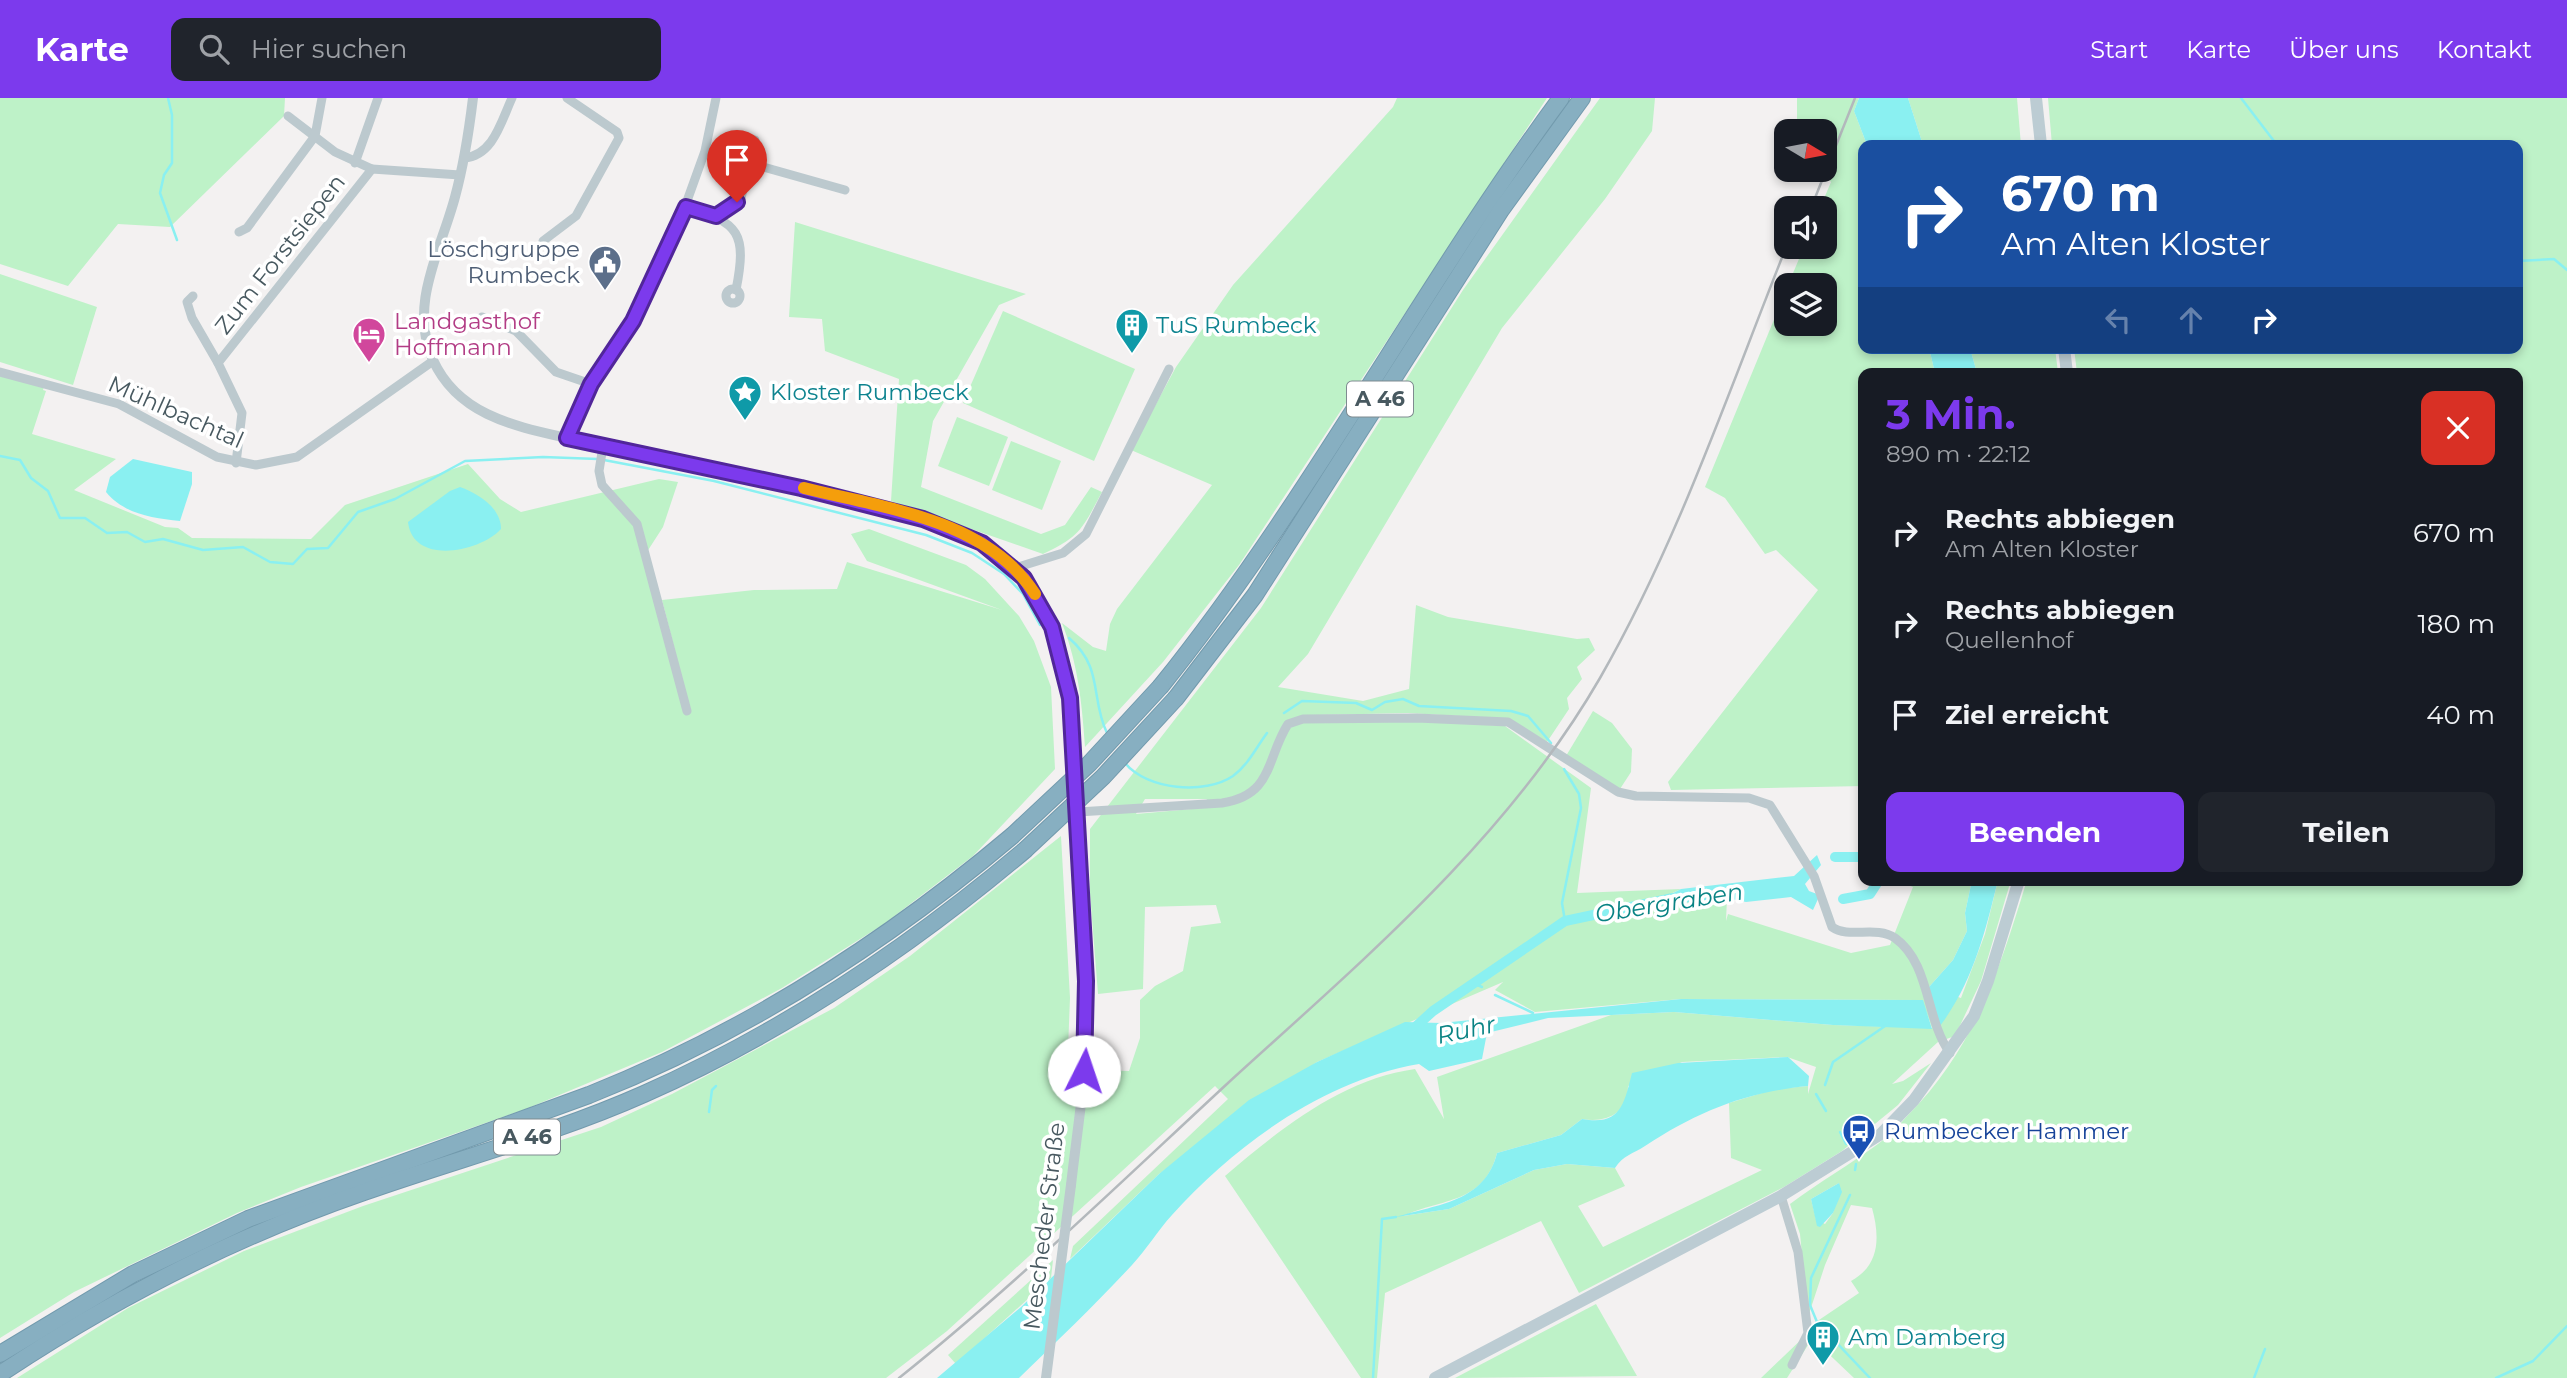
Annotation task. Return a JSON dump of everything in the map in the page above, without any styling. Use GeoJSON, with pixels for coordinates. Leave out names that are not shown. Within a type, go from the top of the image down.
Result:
{"type":"FeatureCollection","features":[{"type":"Feature","properties":{"kind":"highway","name":"A 46"},"geometry":{"type":"LineString","coordinates":[[0,1354],[133,1274],[248,1219],[589,1095],[637,1076],[718,1037],[800,991],[891,932],[1012,836],[1089,764],[1161,686],[1239,586],[1315,472],[1448,260],[1561,98]]}},
{"type":"Feature","properties":{"kind":"highway","name":"A 46"},"geometry":{"type":"LineString","coordinates":[[0,1374],[93,1315],[202,1257],[363,1192],[601,1112],[736,1049],[811,1007],[902,948],[1026,850],[1103,777],[1176,698],[1255,595],[1488,230],[1582,98]]}},
{"type":"Feature","properties":{"kind":"main road"},"geometry":{"type":"LineString","coordinates":[[2036,98],[2040,140]]}},
{"type":"Feature","properties":{"kind":"main road"},"geometry":{"type":"LineString","coordinates":[[1435,1378],[1781,1196],[1881,1134],[1908,1107],[1950,1053],[1983,996],[2017,886]]}},
{"type":"Feature","properties":{"kind":"street"},"geometry":{"type":"LineString","coordinates":[[239,232],[247,228],[315,136],[323,98]]}},
{"type":"Feature","properties":{"kind":"street"},"geometry":{"type":"LineString","coordinates":[[355,163],[378,98]]}},
{"type":"Feature","properties":{"kind":"street","name":"Mescheder Straße"},"geometry":{"type":"LineString","coordinates":[[473,98],[460,175],[425,290],[425,331],[433,361],[456,394],[488,416],[524,429],[567,438],[602,450],[888,509],[960,533],[982,543],[1015,568],[1043,608],[1063,662],[1073,720],[1087,1028],[1046,1378]]}},
{"type":"Feature","properties":{"kind":"street"},"geometry":{"type":"LineString","coordinates":[[464,158],[477,157],[488,147],[512,98]]}},
{"type":"Feature","properties":{"kind":"street"},"geometry":{"type":"LineString","coordinates":[[543,241],[576,216],[619,138],[617,132],[567,98]]}},
{"type":"Feature","properties":{"kind":"street"},"geometry":{"type":"LineString","coordinates":[[567,438],[591,384],[633,321],[686,207],[705,151],[716,98]]}},
{"type":"Feature","properties":{"kind":"street","name":"Zum Forstsiepen"},"geometry":{"type":"LineString","coordinates":[[288,116],[355,163],[372,169],[460,175]]}},
{"type":"Feature","properties":{"kind":"street"},"geometry":{"type":"LineString","coordinates":[[716,216],[741,198],[755,140]]}},
{"type":"Feature","properties":{"kind":"street"},"geometry":{"type":"LineString","coordinates":[[749,163],[845,190]]}},
{"type":"Feature","properties":{"kind":"street","name":"Zum Forstsiepen"},"geometry":{"type":"LineString","coordinates":[[218,363],[372,169]]}},
{"type":"Feature","properties":{"kind":"street"},"geometry":{"type":"LineString","coordinates":[[686,207],[716,216],[732,227],[740,245],[736,290]]}},
{"type":"Feature","properties":{"kind":"street","name":"Zum Forstsiepen"},"geometry":{"type":"LineString","coordinates":[[193,296],[187,302],[192,318],[242,412],[236,463]]}},
{"type":"Feature","properties":{"kind":"street"},"geometry":{"type":"LineString","coordinates":[[482,317],[516,331],[552,369],[591,384]]}},
{"type":"Feature","properties":{"kind":"street","name":"Mühlbachtal"},"geometry":{"type":"LineString","coordinates":[[0,372],[119,404],[217,457],[236,463],[269,464],[297,457],[433,361]]}},
{"type":"Feature","properties":{"kind":"street"},"geometry":{"type":"LineString","coordinates":[[1015,568],[1063,554],[1086,534],[1169,369]]}},
{"type":"Feature","properties":{"kind":"street"},"geometry":{"type":"LineString","coordinates":[[602,450],[599,467],[604,489],[637,524],[687,711]]}},
{"type":"Feature","properties":{"kind":"street"},"geometry":{"type":"LineString","coordinates":[[1078,812],[1222,803],[1240,798],[1263,781],[1288,724],[1303,719],[1513,724],[1557,755],[1624,794],[1763,801],[1775,811],[1814,876],[1834,929],[1883,933],[1899,942],[1911,957],[1921,977],[1937,1029],[1950,1053]]}},
{"type":"Feature","properties":{"kind":"street"},"geometry":{"type":"LineString","coordinates":[[1781,1196],[1798,1252],[1808,1333],[1791,1365]]}},
{"type":"Feature","properties":{"kind":"green space"},"geometry":{"type":"Polygon","coordinates":[[[0,98],[285,98],[284,116],[170,227],[118,224],[68,286],[0,264],[0,98]]]}},
{"type":"Feature","properties":{"kind":"green space"},"geometry":{"type":"Polygon","coordinates":[[[1397,98],[1547,98],[1239,565],[1163,662],[1085,747],[1078,684],[1062,623],[1093,647],[1106,651],[1110,624],[1117,609],[1212,485],[1131,450],[1176,367],[1233,285],[1393,107],[1397,98]]]}},
{"type":"Feature","properties":{"kind":"green space"},"geometry":{"type":"Polygon","coordinates":[[[1600,98],[1655,98],[1652,131],[1605,199],[1502,328],[1308,654],[1278,687],[1363,701],[1409,689],[1416,605],[1448,617],[1577,639],[1589,638],[1595,650],[1577,667],[1582,679],[1567,698],[1569,709],[1547,742],[1510,719],[1408,713],[1318,715],[1505,726],[1591,788],[1577,893],[1681,889],[1662,898],[1682,903],[1727,898],[1726,921],[1728,914],[1851,953],[1890,945],[1913,887],[1910,886],[1971,886],[1965,913],[1967,931],[1953,960],[1929,987],[1961,998],[1985,934],[1997,886],[2009,886],[1981,981],[1955,1036],[1938,1042],[1892,1084],[1903,1081],[1931,1063],[1898,1105],[1842,1151],[1784,1187],[1579,1293],[1541,1221],[1385,1293],[1377,1378],[1361,1378],[1225,1176],[1290,1124],[1362,1083],[1415,1069],[1444,1119],[1437,1077],[1611,1015],[1674,1012],[1833,1025],[1932,1028],[1922,1000],[1681,999],[1535,1012],[1495,990],[1503,982],[1317,1062],[1159,1174],[1070,1259],[1073,1246],[1228,1099],[1215,1086],[947,1331],[886,1378],[17,1378],[128,1308],[244,1251],[363,1206],[601,1127],[672,1094],[834,1008],[910,956],[1061,836],[1070,998],[1066,1100],[1091,1098],[1092,1070],[1129,1071],[1140,1038],[1140,1000],[1155,986],[1183,971],[1191,927],[1221,923],[1216,905],[1145,907],[1143,989],[1098,994],[1090,893],[1090,829],[1261,608],[1463,290],[1600,98]],[[1145,799],[1136,814],[1203,808],[1207,799],[1145,799]],[[1787,1057],[1682,1062],[1628,1086],[1624,1104],[1607,1118],[1582,1119],[1561,1135],[1497,1153],[1491,1170],[1472,1191],[1403,1216],[1449,1209],[1534,1170],[1567,1164],[1615,1168],[1625,1186],[1578,1206],[1603,1247],[1762,1170],[1731,1158],[1729,1103],[1775,1089],[1808,1086],[1808,1094],[1816,1067],[1787,1057]]]}},
{"type":"Feature","properties":{"kind":"green space"},"geometry":{"type":"Polygon","coordinates":[[[1797,98],[1859,98],[1854,111],[1865,140],[1858,140],[1858,354],[1930,354],[1934,368],[1858,368],[1858,786],[1671,790],[1668,782],[1818,590],[1776,550],[1765,554],[1725,498],[1705,487],[1774,320],[1774,336],[1837,336],[1837,273],[1793,273],[1799,259],[1837,259],[1837,196],[1825,196],[1831,182],[1838,182],[1838,119],[1797,119],[1797,98]]]}},
{"type":"Feature","properties":{"kind":"green space"},"geometry":{"type":"Polygon","coordinates":[[[1908,98],[2017,98],[2021,140],[1921,140],[1908,98]]]}},
{"type":"Feature","properties":{"kind":"green space"},"geometry":{"type":"Polygon","coordinates":[[[2048,98],[2567,98],[2567,1378],[1854,1378],[1816,1342],[1810,1342],[1787,1378],[1761,1378],[1808,1333],[1813,1324],[1859,1293],[1851,1281],[1868,1267],[1877,1240],[1872,1208],[1851,1205],[1825,1265],[1808,1317],[1800,1234],[1790,1204],[1886,1138],[1931,1089],[1951,1062],[1968,1034],[1995,975],[2025,886],[2523,886],[2523,368],[2076,368],[2075,354],[2523,354],[2523,140],[2052,140],[2048,98]],[[1839,1183],[1811,1199],[1816,1219],[1825,1224],[1833,1213],[1839,1183]]]}},
{"type":"Feature","properties":{"kind":"green space"},"geometry":{"type":"Polygon","coordinates":[[[795,222],[1026,294],[999,305],[933,421],[921,487],[1041,534],[1065,525],[1091,487],[1102,492],[1085,523],[1073,536],[1043,554],[891,501],[899,379],[825,351],[822,319],[789,317],[795,222]]]}},
{"type":"Feature","properties":{"kind":"green space"},"geometry":{"type":"Polygon","coordinates":[[[0,274],[97,307],[73,385],[0,362],[0,274]]]}},
{"type":"Feature","properties":{"kind":"green space"},"geometry":{"type":"Polygon","coordinates":[[[1003,311],[1135,369],[1094,461],[963,403],[1003,311]]]}},
{"type":"Feature","properties":{"kind":"green space"},"geometry":{"type":"Polygon","coordinates":[[[1972,354],[2056,354],[2057,368],[1976,368],[1972,354]]]}},
{"type":"Feature","properties":{"kind":"green space"},"geometry":{"type":"Polygon","coordinates":[[[0,375],[44,386],[43,390],[46,391],[32,434],[116,459],[74,490],[165,527],[178,528],[192,538],[311,539],[345,505],[468,464],[500,499],[521,512],[659,479],[678,482],[663,527],[643,558],[683,682],[662,600],[754,590],[837,589],[847,562],[1002,610],[867,561],[851,534],[869,529],[966,565],[985,579],[1019,616],[1034,641],[1051,687],[1055,769],[973,856],[884,924],[782,988],[662,1052],[526,1109],[301,1187],[237,1213],[74,1292],[0,1338],[0,375]]]}},
{"type":"Feature","properties":{"kind":"green space"},"geometry":{"type":"Polygon","coordinates":[[[957,417],[1008,437],[989,486],[938,466],[957,417]]]}},
{"type":"Feature","properties":{"kind":"green space"},"geometry":{"type":"Polygon","coordinates":[[[1011,441],[1061,461],[1042,510],[992,490],[1011,441]]]}},
{"type":"Feature","properties":{"kind":"green space"},"geometry":{"type":"Polygon","coordinates":[[[1593,711],[1612,723],[1632,749],[1631,772],[1620,789],[1566,756],[1593,711]]]}},
{"type":"Feature","properties":{"kind":"green space"},"geometry":{"type":"Polygon","coordinates":[[[1053,1260],[1051,1278],[956,1364],[948,1355],[1053,1260]]]}},
{"type":"Feature","properties":{"kind":"green space"},"geometry":{"type":"Polygon","coordinates":[[[1596,1304],[1637,1376],[1455,1378],[1596,1304]]]}},
{"type":"Feature","properties":{"kind":"water"},"geometry":{"type":"Polygon","coordinates":[[[1859,98],[1908,98],[1921,140],[1865,140],[1854,111],[1859,98]]]}},
{"type":"Feature","properties":{"kind":"water"},"geometry":{"type":"Polygon","coordinates":[[[1930,354],[1972,354],[1976,368],[1934,368],[1930,354]]]}},
{"type":"Feature","properties":{"kind":"water"},"geometry":{"type":"Polygon","coordinates":[[[133,459],[192,472],[192,484],[180,521],[130,510],[106,492],[110,477],[133,459]]]}},
{"type":"Feature","properties":{"kind":"water"},"geometry":{"type":"Polygon","coordinates":[[[460,487],[493,508],[501,529],[478,544],[464,548],[434,550],[422,545],[413,536],[408,522],[450,491],[460,487]]]}},
{"type":"Feature","properties":{"kind":"water"},"geometry":{"type":"Polygon","coordinates":[[[1817,855],[1821,865],[1805,884],[1809,891],[1817,894],[1818,899],[1813,910],[1791,897],[1746,902],[1727,898],[1682,903],[1661,899],[1681,889],[1794,876],[1817,855]]]}},
{"type":"Feature","properties":{"kind":"water"},"geometry":{"type":"Polygon","coordinates":[[[1971,886],[1996,886],[1983,938],[1969,974],[1940,1026],[1929,987],[1953,960],[1967,931],[1965,913],[1971,886]]]}},
{"type":"Feature","properties":{"kind":"water","name":"Ruhr"},"geometry":{"type":"Polygon","coordinates":[[[1681,999],[1923,1000],[1932,1029],[1833,1025],[1674,1012],[1548,1018],[1487,1033],[1482,1059],[1429,1071],[1419,1064],[1350,1084],[1316,1100],[1253,1140],[1197,1189],[1118,1280],[1019,1378],[937,1378],[1021,1307],[1159,1174],[1249,1100],[1317,1062],[1405,1022],[1441,1023],[1681,999]]]}},
{"type":"Feature","properties":{"kind":"water"},"geometry":{"type":"Polygon","coordinates":[[[1788,1057],[1809,1076],[1808,1086],[1764,1093],[1723,1105],[1684,1123],[1629,1155],[1615,1168],[1567,1164],[1534,1170],[1449,1209],[1396,1217],[1443,1204],[1471,1191],[1491,1169],[1497,1153],[1561,1135],[1582,1119],[1595,1120],[1613,1116],[1623,1103],[1632,1073],[1678,1063],[1788,1057]]]}},
{"type":"Feature","properties":{"kind":"water"},"geometry":{"type":"Polygon","coordinates":[[[1839,1183],[1842,1192],[1833,1213],[1820,1227],[1817,1226],[1811,1199],[1839,1183]]]}},
{"type":"Feature","properties":{"kind":"waterway"},"geometry":{"type":"LineString","coordinates":[[168,98],[172,115],[172,163],[164,175],[160,193],[177,240]]}},
{"type":"Feature","properties":{"kind":"waterway"},"geometry":{"type":"LineString","coordinates":[[2241,98],[2273,140]]}},
{"type":"Feature","properties":{"kind":"waterway"},"geometry":{"type":"LineString","coordinates":[[2523,261],[2554,259],[2567,270]]}},
{"type":"Feature","properties":{"kind":"waterway"},"geometry":{"type":"LineString","coordinates":[[0,456],[20,460],[31,478],[48,491],[60,518],[85,518],[107,533],[127,532],[145,542],[163,539],[203,550],[243,547],[270,562],[293,564],[307,549],[328,548],[358,512],[395,499],[465,461],[543,457],[598,459]]}},
{"type":"Feature","properties":{"kind":"waterway"},"geometry":{"type":"LineString","coordinates":[[604,460],[714,481],[926,535],[972,553],[1004,574],[1023,594],[1040,625]]}},
{"type":"Feature","properties":{"kind":"waterway"},"geometry":{"type":"LineString","coordinates":[[1069,638],[1080,649],[1092,672],[1107,733]]}},
{"type":"Feature","properties":{"kind":"waterway"},"geometry":{"type":"LineString","coordinates":[[1284,713],[1302,701],[1356,703],[1372,710],[1385,702],[1403,699],[1419,706],[1511,711],[1528,716],[1551,743]]}},
{"type":"Feature","properties":{"kind":"waterway"},"geometry":{"type":"LineString","coordinates":[[1125,763],[1135,772],[1161,784],[1177,787],[1207,786],[1221,782],[1238,772],[1267,733]]}},
{"type":"Feature","properties":{"kind":"waterway"},"geometry":{"type":"LineString","coordinates":[[1564,769],[1579,794],[1581,808],[1562,903],[1565,921]]}},
{"type":"Feature","properties":{"kind":"waterway"},"geometry":{"type":"LineString","coordinates":[[1835,857],[1858,857]]}},
{"type":"Feature","properties":{"kind":"waterway"},"geometry":{"type":"LineString","coordinates":[[1843,899],[1870,894],[1875,886]]}},
{"type":"Feature","properties":{"kind":"waterway","name":"Obergraben"},"geometry":{"type":"LineString","coordinates":[[1412,1030],[1433,1011],[1565,921],[1673,898]]}},
{"type":"Feature","properties":{"kind":"waterway","name":"Obergraben"},"geometry":{"type":"LineString","coordinates":[[1473,983],[1482,987]]}},
{"type":"Feature","properties":{"kind":"waterway"},"geometry":{"type":"LineString","coordinates":[[1495,995],[1533,1013]]}},
{"type":"Feature","properties":{"kind":"waterway"},"geometry":{"type":"LineString","coordinates":[[1825,1085],[1833,1062],[1888,1024]]}},
{"type":"Feature","properties":{"kind":"waterway"},"geometry":{"type":"LineString","coordinates":[[709,1112],[712,1090],[716,1086]]}},
{"type":"Feature","properties":{"kind":"waterway"},"geometry":{"type":"LineString","coordinates":[[1816,1094],[1826,1111]]}},
{"type":"Feature","properties":{"kind":"waterway"},"geometry":{"type":"LineString","coordinates":[[1840,1132],[1846,1144]]}},
{"type":"Feature","properties":{"kind":"waterway"},"geometry":{"type":"LineString","coordinates":[[1855,1170],[1856,1164]]}},
{"type":"Feature","properties":{"kind":"waterway"},"geometry":{"type":"LineString","coordinates":[[1850,1195],[1811,1278],[1810,1305],[1817,1322],[1870,1378]]}},
{"type":"Feature","properties":{"kind":"waterway"},"geometry":{"type":"LineString","coordinates":[[1373,1378],[1382,1219],[1396,1217]]}},
{"type":"Feature","properties":{"kind":"waterway"},"geometry":{"type":"LineString","coordinates":[[2496,1378],[2533,1361],[2567,1326]]}},
{"type":"Feature","properties":{"kind":"waterway"},"geometry":{"type":"LineString","coordinates":[[2254,1378],[2265,1349]]}},
{"type":"Feature","properties":{"kind":"railway"},"geometry":{"type":"LineString","coordinates":[[1816,196],[1855,98]]}},
{"type":"Feature","properties":{"kind":"railway"},"geometry":{"type":"LineString","coordinates":[[899,1378],[1025,1271],[1381,943],[1477,844],[1522,792],[1563,737],[1600,678],[1654,573],[1701,465],[1782,259]]}},
{"type":"Feature","properties":{"kind":"slow traffic"},"geometry":{"type":"LineString","coordinates":[[804,488],[950,528],[1000,555],[1024,578],[1035,594]]}},
{"type":"Feature","properties":{"kind":"place","name":"Löschgruppe Rumbeck"},"geometry":{"type":"Point","coordinates":[605,292]}},
{"type":"Feature","properties":{"kind":"place","name":"TuS Rumbeck"},"geometry":{"type":"Point","coordinates":[1132,355]}},
{"type":"Feature","properties":{"kind":"place","name":"Landgasthof Hoffmann"},"geometry":{"type":"Point","coordinates":[369,364]}},
{"type":"Feature","properties":{"kind":"place","name":"Kloster Rumbeck"},"geometry":{"type":"Point","coordinates":[745,422]}},
{"type":"Feature","properties":{"kind":"place","name":"Rumbecker Hammer"},"geometry":{"type":"Point","coordinates":[1859,1161]}},
{"type":"Feature","properties":{"kind":"place","name":"Am Damberg"},"geometry":{"type":"Point","coordinates":[1823,1367]}},
{"type":"Feature","properties":{"kind":"route"},"geometry":{"type":"LineString","coordinates":[[737,202],[716,216],[686,207],[633,321],[591,384],[567,438],[801,488],[923,519],[982,543],[1000,555],[1024,578],[1052,627],[1068,680],[1073,720],[1087,1007],[1084,1071]]}}]}
